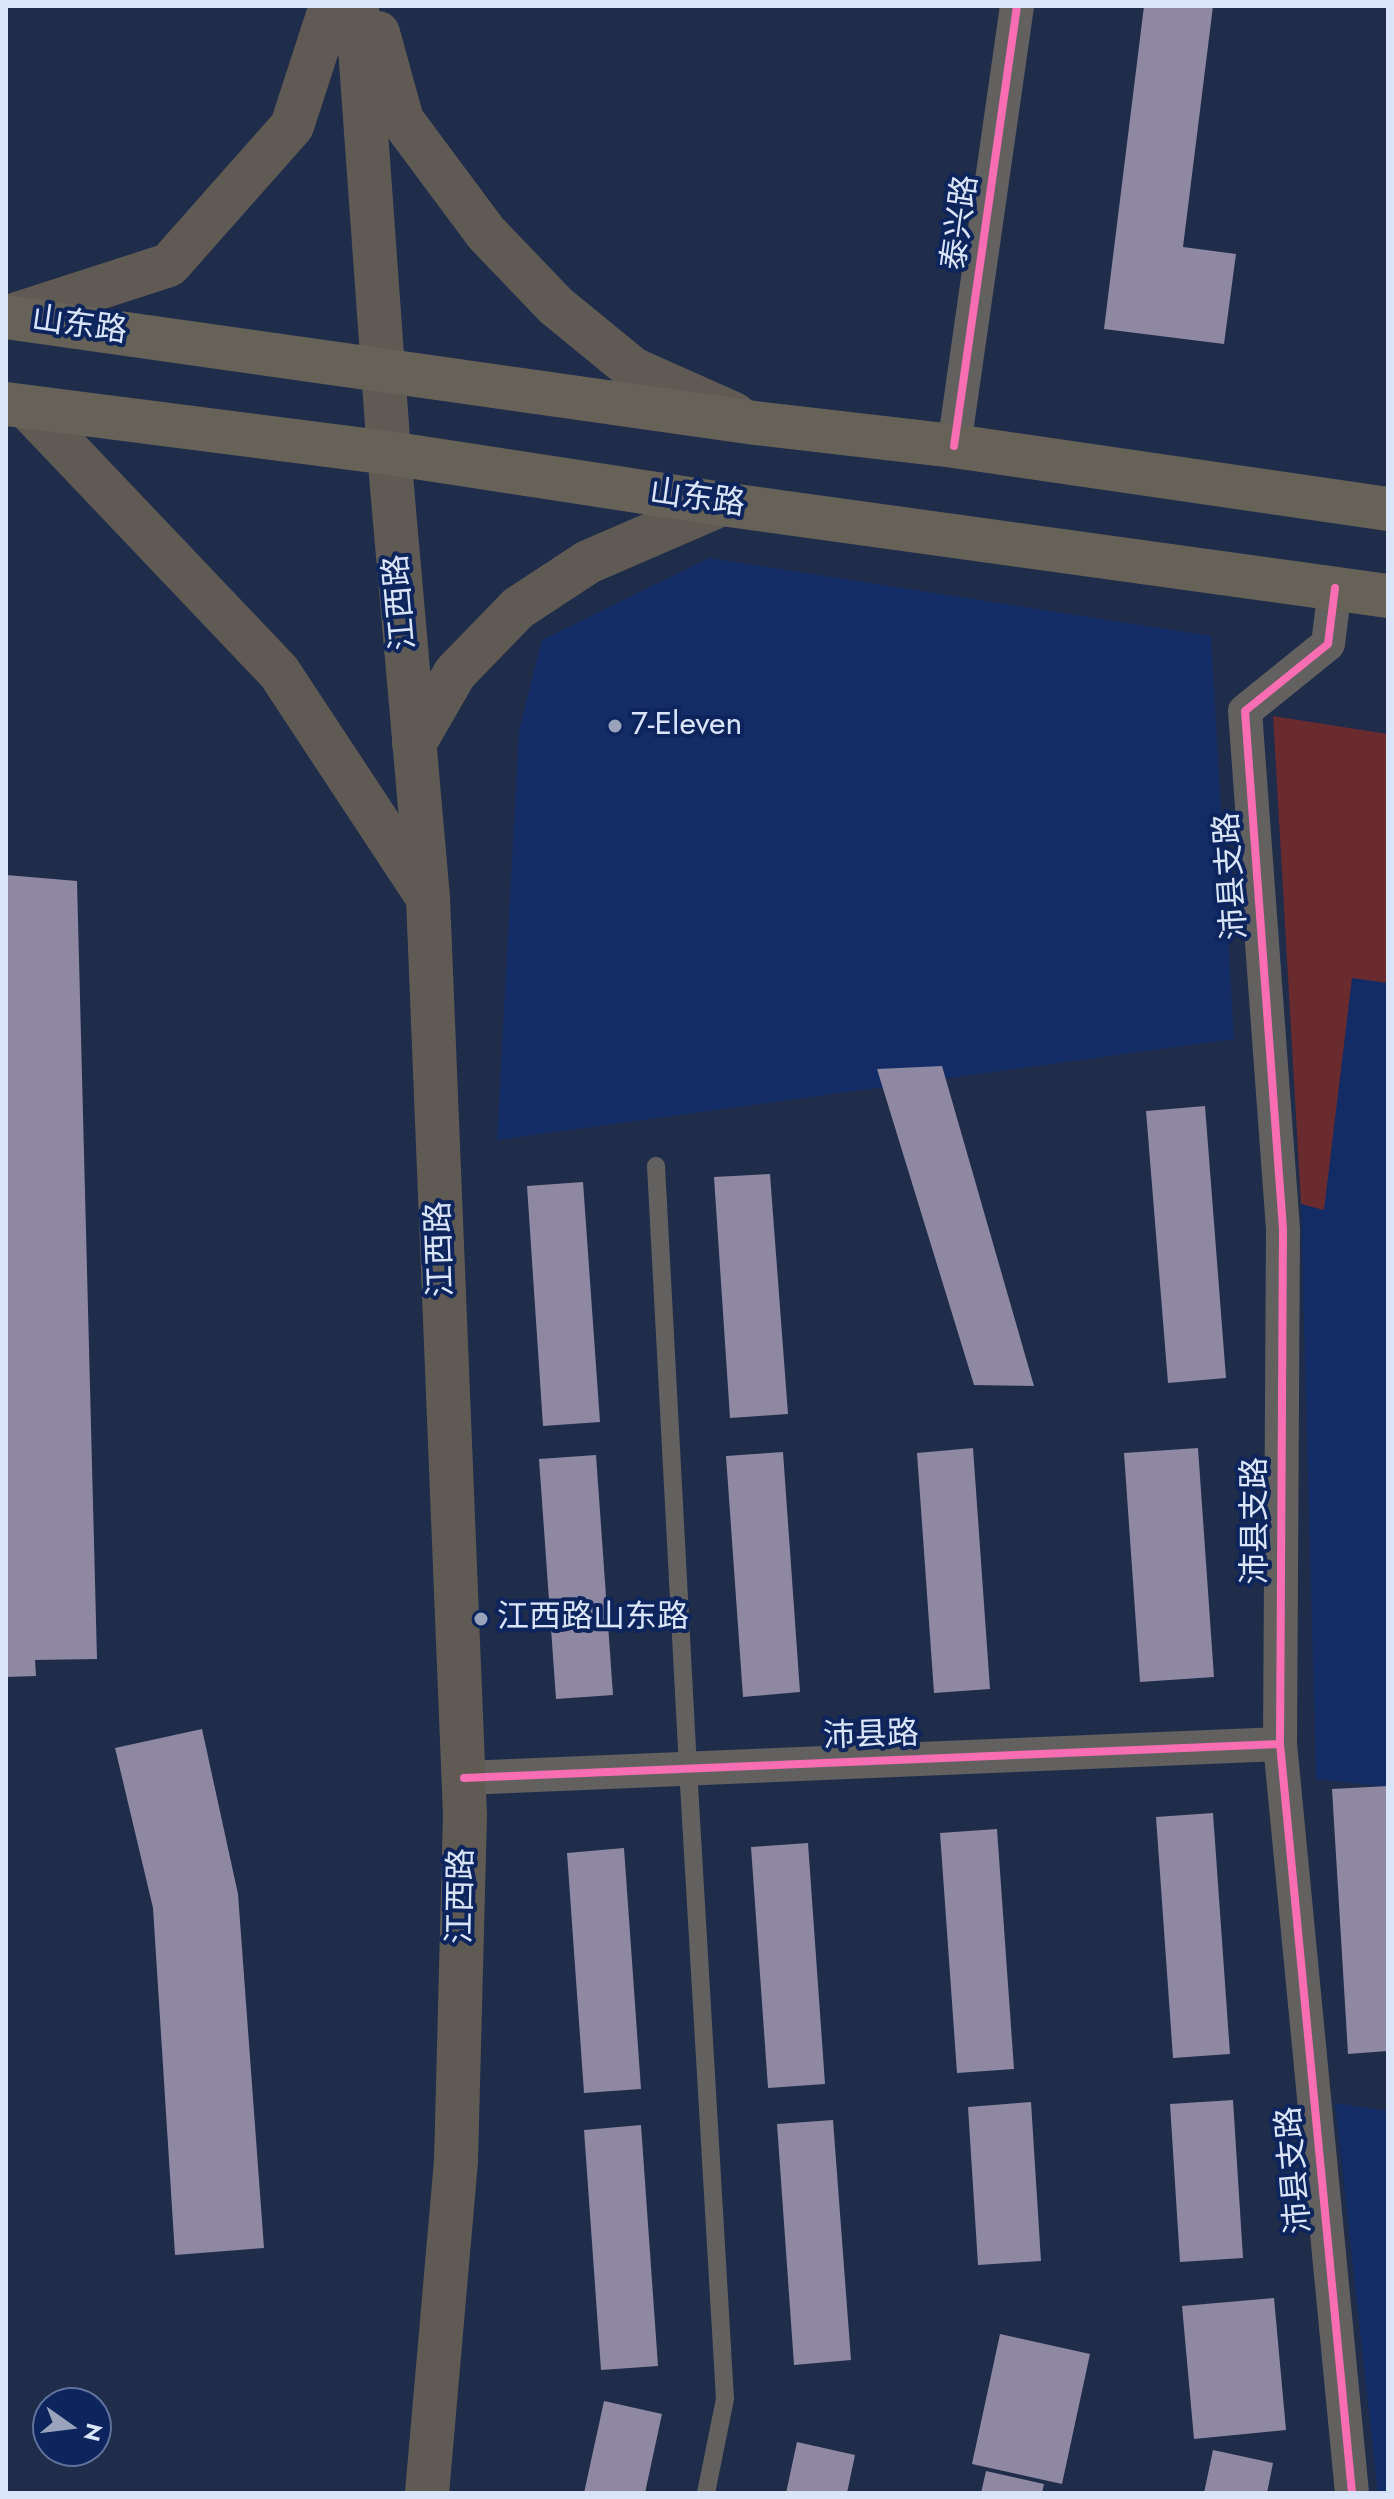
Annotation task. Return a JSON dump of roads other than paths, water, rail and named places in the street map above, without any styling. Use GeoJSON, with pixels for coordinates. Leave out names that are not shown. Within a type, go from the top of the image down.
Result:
{"type":"FeatureCollection","features":[{"type":"Feature","properties":{"kind":"main road"},"geometry":{"type":"LineString","coordinates":[[7,317],[169,265],[292,126],[331,6]]}},
{"type":"Feature","properties":{"kind":"main road","name":"江西路"},"geometry":{"type":"LineString","coordinates":[[357,6],[389,453],[428,898],[464,1778],[456,2161],[427,2493]]}},
{"type":"Feature","properties":{"kind":"main road"},"geometry":{"type":"LineString","coordinates":[[370,6],[402,120],[486,233],[556,306],[633,369],[755,423]]}},
{"type":"Feature","properties":{"kind":"main road","name":"山东路"},"geometry":{"type":"LineString","coordinates":[[7,317],[755,423],[954,446],[1388,509]]}},
{"type":"Feature","properties":{"kind":"main road"},"geometry":{"type":"LineString","coordinates":[[16,405],[279,672],[428,898]]}},
{"type":"Feature","properties":{"kind":"main road","name":"山东路"},"geometry":{"type":"LineString","coordinates":[[16,405],[389,453],[722,504],[1388,596]]}},
{"type":"Feature","properties":{"kind":"main road"},"geometry":{"type":"LineString","coordinates":[[414,744],[455,673],[518,608],[588,562],[722,504]]}},
{"type":"Feature","properties":{"kind":"street","name":"泰兴路"},"geometry":{"type":"LineString","coordinates":[[954,446],[1017,6]]}},
{"type":"Feature","properties":{"kind":"street","name":"沛县支路"},"geometry":{"type":"LineString","coordinates":[[1335,588],[1328,644],[1245,711],[1283,1229],[1280,1744],[1352,2493]]}},
{"type":"Feature","properties":{"kind":"street","name":"沛县路"},"geometry":{"type":"LineString","coordinates":[[464,1778],[1280,1744]]}},
{"type":"Feature","properties":{"kind":"lane"},"geometry":{"type":"LineString","coordinates":[[656,1166],[725,2399],[706,2493]]}},
{"type":"Feature","properties":{"kind":"place","name":"7-Eleven"},"geometry":{"type":"Point","coordinates":[615,726]}},
{"type":"Feature","properties":{"kind":"place","name":"江西路山东路"},"geometry":{"type":"Point","coordinates":[481,1619]}}]}
